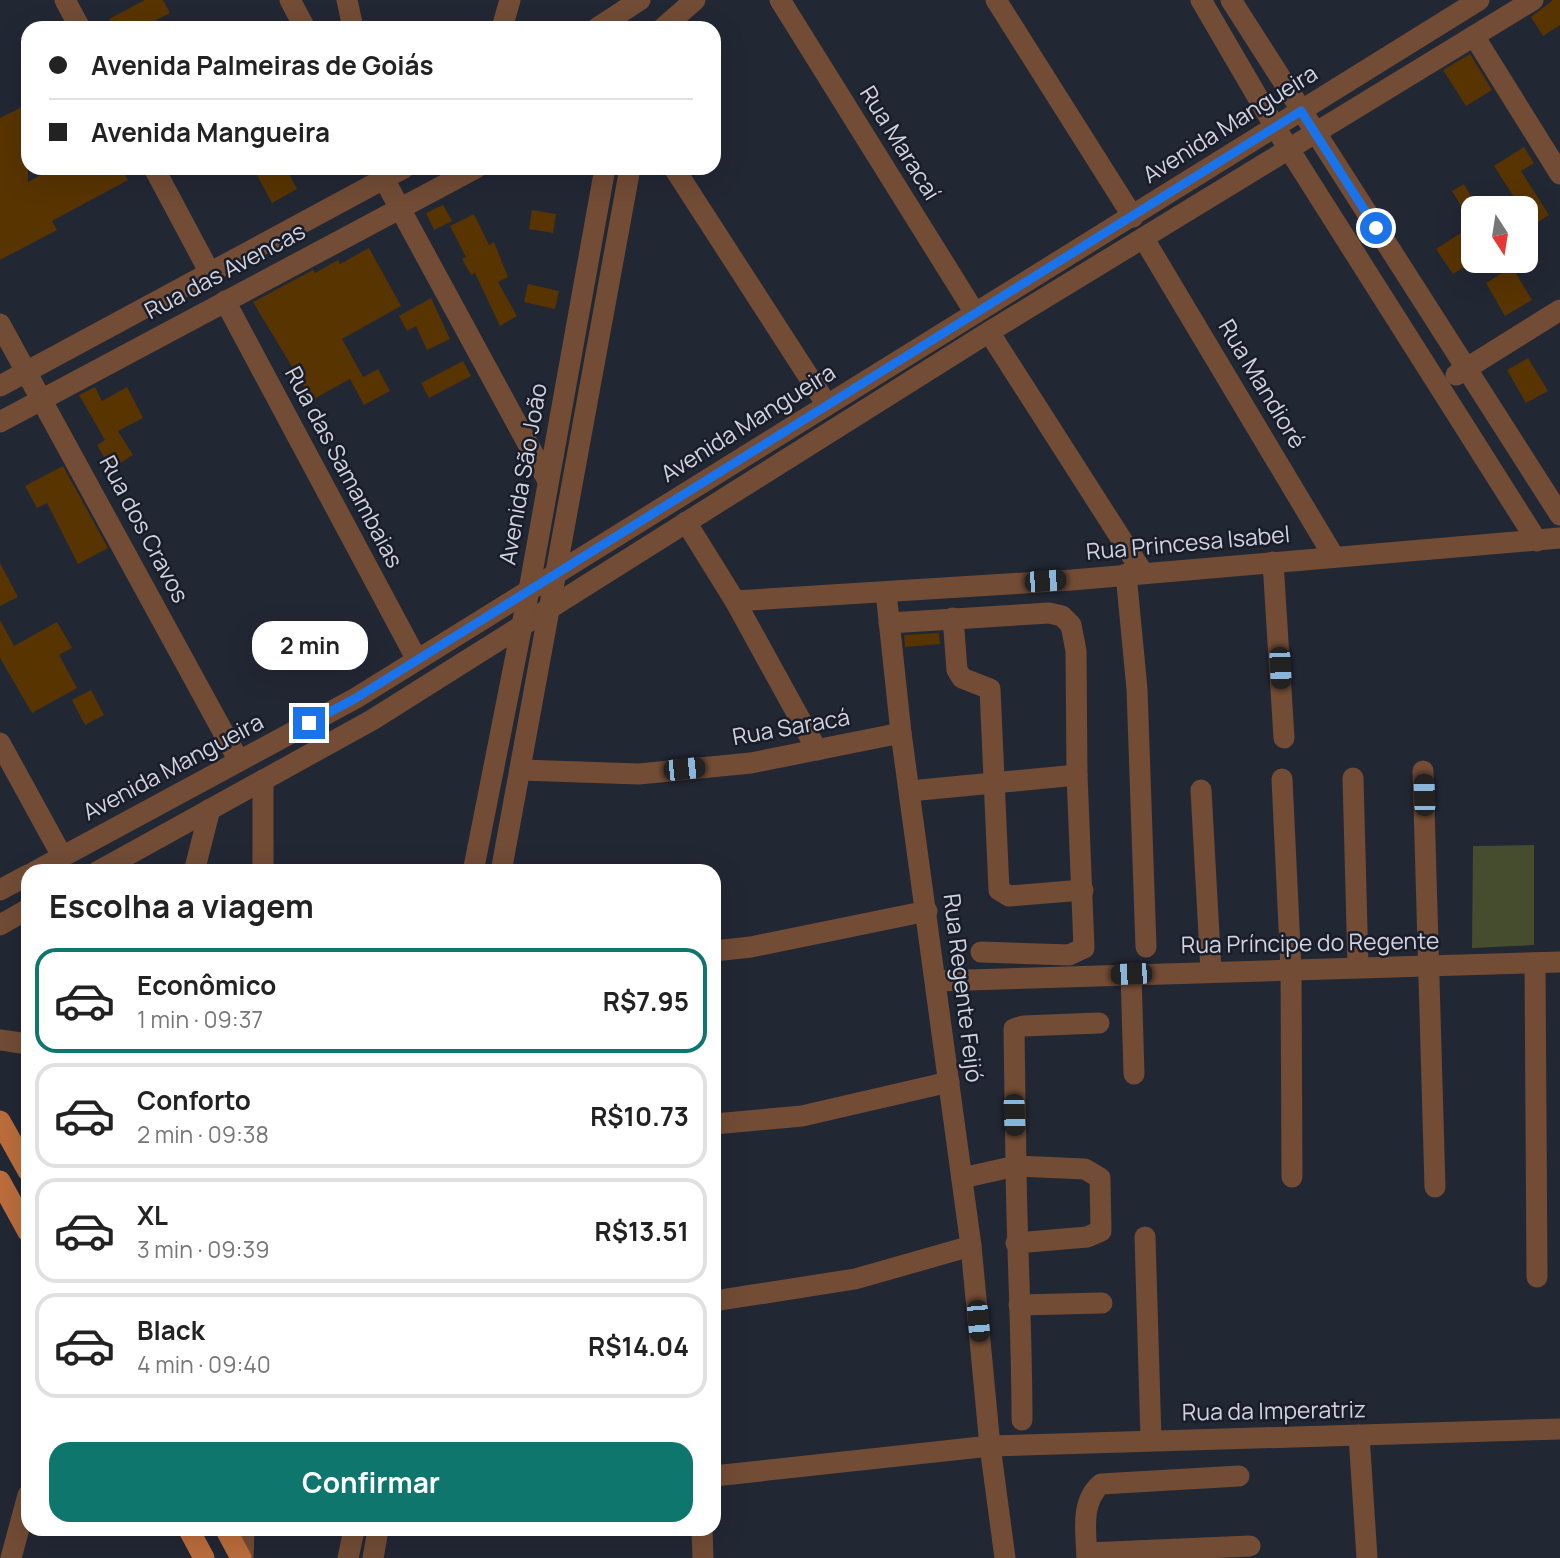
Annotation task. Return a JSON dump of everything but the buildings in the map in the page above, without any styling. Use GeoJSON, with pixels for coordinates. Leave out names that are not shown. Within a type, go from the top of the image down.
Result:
{"type":"FeatureCollection","features":[{"type":"Feature","properties":{"kind":"main road"},"geometry":{"type":"LineString","coordinates":[[0,1121],[21,1158]]}},
{"type":"Feature","properties":{"kind":"main road"},"geometry":{"type":"LineString","coordinates":[[0,1181],[21,1220]]}},
{"type":"Feature","properties":{"kind":"main road"},"geometry":{"type":"LineString","coordinates":[[191,1536],[204,1558]]}},
{"type":"Feature","properties":{"kind":"main road"},"geometry":{"type":"LineString","coordinates":[[229,1536],[242,1558]]}},
{"type":"Feature","properties":{"kind":"street"},"geometry":{"type":"LineString","coordinates":[[65,0],[76,21]]}},
{"type":"Feature","properties":{"kind":"street"},"geometry":{"type":"LineString","coordinates":[[290,0],[301,21]]}},
{"type":"Feature","properties":{"kind":"street"},"geometry":{"type":"LineString","coordinates":[[347,0],[352,21]]}},
{"type":"Feature","properties":{"kind":"street"},"geometry":{"type":"LineString","coordinates":[[504,21],[510,0]]}},
{"type":"Feature","properties":{"kind":"street"},"geometry":{"type":"LineString","coordinates":[[625,21],[640,0]]}},
{"type":"Feature","properties":{"kind":"street"},"geometry":{"type":"LineString","coordinates":[[671,21],[695,0]]}},
{"type":"Feature","properties":{"kind":"street","name":"Rua Maracaí"},"geometry":{"type":"LineString","coordinates":[[780,0],[975,313]]}},
{"type":"Feature","properties":{"kind":"street"},"geometry":{"type":"LineString","coordinates":[[996,0],[1133,216]]}},
{"type":"Feature","properties":{"kind":"street"},"geometry":{"type":"LineString","coordinates":[[1201,0],[1275,127],[1537,541]]}},
{"type":"Feature","properties":{"kind":"street"},"geometry":{"type":"LineString","coordinates":[[1231,0],[1560,515]]}},
{"type":"Feature","properties":{"kind":"street","name":"Avenida Mangueira"},"geometry":{"type":"LineString","coordinates":[[48,864],[356,698],[416,658],[1301,111],[1454,6],[1479,0]]}},
{"type":"Feature","properties":{"kind":"street"},"geometry":{"type":"LineString","coordinates":[[111,864],[372,720],[989,332],[1533,0]]}},
{"type":"Feature","properties":{"kind":"street"},"geometry":{"type":"LineString","coordinates":[[1474,36],[1560,174]]}},
{"type":"Feature","properties":{"kind":"street"},"geometry":{"type":"LineString","coordinates":[[158,175],[210,273]]}},
{"type":"Feature","properties":{"kind":"street","name":"Rua das Avencas"},"geometry":{"type":"LineString","coordinates":[[0,386],[293,228],[376,175]]}},
{"type":"Feature","properties":{"kind":"street"},"geometry":{"type":"LineString","coordinates":[[383,175],[548,481]]}},
{"type":"Feature","properties":{"kind":"street","name":"Rua das Avencas"},"geometry":{"type":"LineString","coordinates":[[0,422],[463,175]]}},
{"type":"Feature","properties":{"kind":"street","name":"Avenida São João"},"geometry":{"type":"LineString","coordinates":[[475,864],[529,590],[604,175]]}},
{"type":"Feature","properties":{"kind":"street"},"geometry":{"type":"LineString","coordinates":[[503,864],[629,175]]}},
{"type":"Feature","properties":{"kind":"street"},"geometry":{"type":"LineString","coordinates":[[679,175],[827,405]]}},
{"type":"Feature","properties":{"kind":"street"},"geometry":{"type":"LineString","coordinates":[[293,228],[304,259]]}},
{"type":"Feature","properties":{"kind":"street","name":"Rua Mandioré"},"geometry":{"type":"LineString","coordinates":[[1144,239],[1334,557]]}},
{"type":"Feature","properties":{"kind":"street","name":"Rua das Samambaias"},"geometry":{"type":"LineString","coordinates":[[225,301],[416,658]]}},
{"type":"Feature","properties":{"kind":"street"},"geometry":{"type":"LineString","coordinates":[[1440,385],[1560,310]]}},
{"type":"Feature","properties":{"kind":"street","name":"Rua dos Cravos"},"geometry":{"type":"LineString","coordinates":[[0,324],[43,398],[239,761]]}},
{"type":"Feature","properties":{"kind":"street"},"geometry":{"type":"LineString","coordinates":[[989,332],[1135,574],[1146,947]]}},
{"type":"Feature","properties":{"kind":"street"},"geometry":{"type":"LineString","coordinates":[[686,522],[736,601],[817,750]]}},
{"type":"Feature","properties":{"kind":"street","name":"Rua Princesa Isabel"},"geometry":{"type":"LineString","coordinates":[[736,601],[1135,574],[1560,538]]}},
{"type":"Feature","properties":{"kind":"street"},"geometry":{"type":"LineString","coordinates":[[1273,562],[1284,738]]}},
{"type":"Feature","properties":{"kind":"street","name":"Rua Regente Feijó"},"geometry":{"type":"LineString","coordinates":[[886,592],[901,733],[971,1246],[990,1446],[1005,1558]]}},
{"type":"Feature","properties":{"kind":"street"},"geometry":{"type":"LineString","coordinates":[[889,623],[1049,613],[1062,616],[1071,625],[1076,651],[1077,775],[1084,948],[1077,954],[981,952]]}},
{"type":"Feature","properties":{"kind":"street"},"geometry":{"type":"LineString","coordinates":[[953,618],[957,670],[962,678],[990,689],[997,782],[999,890],[1009,896],[1083,890]]}},
{"type":"Feature","properties":{"kind":"street","name":"Rua Saracá"},"geometry":{"type":"LineString","coordinates":[[521,770],[639,774],[751,762],[901,733]]}},
{"type":"Feature","properties":{"kind":"street"},"geometry":{"type":"LineString","coordinates":[[0,743],[62,856]]}},
{"type":"Feature","properties":{"kind":"street"},"geometry":{"type":"LineString","coordinates":[[1423,771],[1431,967],[1434,1187]]}},
{"type":"Feature","properties":{"kind":"street"},"geometry":{"type":"LineString","coordinates":[[910,790],[1077,775]]}},
{"type":"Feature","properties":{"kind":"street"},"geometry":{"type":"LineString","coordinates":[[1353,778],[1359,966]]}},
{"type":"Feature","properties":{"kind":"street"},"geometry":{"type":"LineString","coordinates":[[1282,779],[1291,969],[1292,1177]]}},
{"type":"Feature","properties":{"kind":"street"},"geometry":{"type":"LineString","coordinates":[[263,780],[263,864]]}},
{"type":"Feature","properties":{"kind":"street"},"geometry":{"type":"LineString","coordinates":[[1201,790],[1211,971]]}},
{"type":"Feature","properties":{"kind":"street"},"geometry":{"type":"LineString","coordinates":[[196,864],[210,808]]}},
{"type":"Feature","properties":{"kind":"street"},"geometry":{"type":"LineString","coordinates":[[0,890],[21,879]]}},
{"type":"Feature","properties":{"kind":"street"},"geometry":{"type":"LineString","coordinates":[[721,950],[751,947],[927,911]]}},
{"type":"Feature","properties":{"kind":"street"},"geometry":{"type":"LineString","coordinates":[[0,925],[21,913]]}},
{"type":"Feature","properties":{"kind":"street","name":"Rua Príncipe do Regente"},"geometry":{"type":"LineString","coordinates":[[936,981],[1359,966],[1431,967],[1560,962]]}},
{"type":"Feature","properties":{"kind":"street"},"geometry":{"type":"LineString","coordinates":[[1535,963],[1537,1277]]}},
{"type":"Feature","properties":{"kind":"street"},"geometry":{"type":"LineString","coordinates":[[1131,974],[1134,1074]]}},
{"type":"Feature","properties":{"kind":"street"},"geometry":{"type":"LineString","coordinates":[[1022,1420],[1016,1244],[1014,1029],[1023,1026],[1099,1023]]}},
{"type":"Feature","properties":{"kind":"street"},"geometry":{"type":"LineString","coordinates":[[0,1040],[21,1043]]}},
{"type":"Feature","properties":{"kind":"street"},"geometry":{"type":"LineString","coordinates":[[721,1123],[802,1116],[949,1082]]}},
{"type":"Feature","properties":{"kind":"street"},"geometry":{"type":"LineString","coordinates":[[962,1178],[1016,1166],[1085,1168],[1100,1178],[1101,1231],[1087,1237],[1016,1244]]}},
{"type":"Feature","properties":{"kind":"street"},"geometry":{"type":"LineString","coordinates":[[1145,1237],[1151,1440]]}},
{"type":"Feature","properties":{"kind":"street"},"geometry":{"type":"LineString","coordinates":[[721,1300],[855,1279],[971,1246]]}},
{"type":"Feature","properties":{"kind":"street"},"geometry":{"type":"LineString","coordinates":[[1019,1305],[1102,1303]]}},
{"type":"Feature","properties":{"kind":"street","name":"Rua da Imperatriz"},"geometry":{"type":"LineString","coordinates":[[721,1475],[990,1446],[1560,1429]]}},
{"type":"Feature","properties":{"kind":"street"},"geometry":{"type":"LineString","coordinates":[[1359,1435],[1367,1558]]}},
{"type":"Feature","properties":{"kind":"street"},"geometry":{"type":"LineString","coordinates":[[1239,1476],[1101,1483],[1090,1493],[1086,1510],[1087,1555],[1250,1546]]}},
{"type":"Feature","properties":{"kind":"street"},"geometry":{"type":"LineString","coordinates":[[11,1558],[21,1521]]}},
{"type":"Feature","properties":{"kind":"street"},"geometry":{"type":"LineString","coordinates":[[242,1558],[244,1536]]}},
{"type":"Feature","properties":{"kind":"street"},"geometry":{"type":"LineString","coordinates":[[348,1558],[353,1536]]}},
{"type":"Feature","properties":{"kind":"street"},"geometry":{"type":"LineString","coordinates":[[373,1558],[377,1536]]}},
{"type":"Feature","properties":{"kind":"street"},"geometry":{"type":"LineString","coordinates":[[702,1536],[703,1558]]}},
{"type":"Feature","properties":{"kind":"street"},"geometry":{"type":"LineString","coordinates":[[0,1551],[4,1558]]}},
{"type":"Feature","properties":{"kind":"green space"},"geometry":{"type":"Polygon","coordinates":[[[1534,845],[1534,945],[1472,948],[1473,846],[1534,845]]]}},
{"type":"Feature","properties":{"kind":"route"},"geometry":{"type":"LineString","coordinates":[[309,723],[356,698],[416,658],[1301,111],[1376,228]]}}]}
